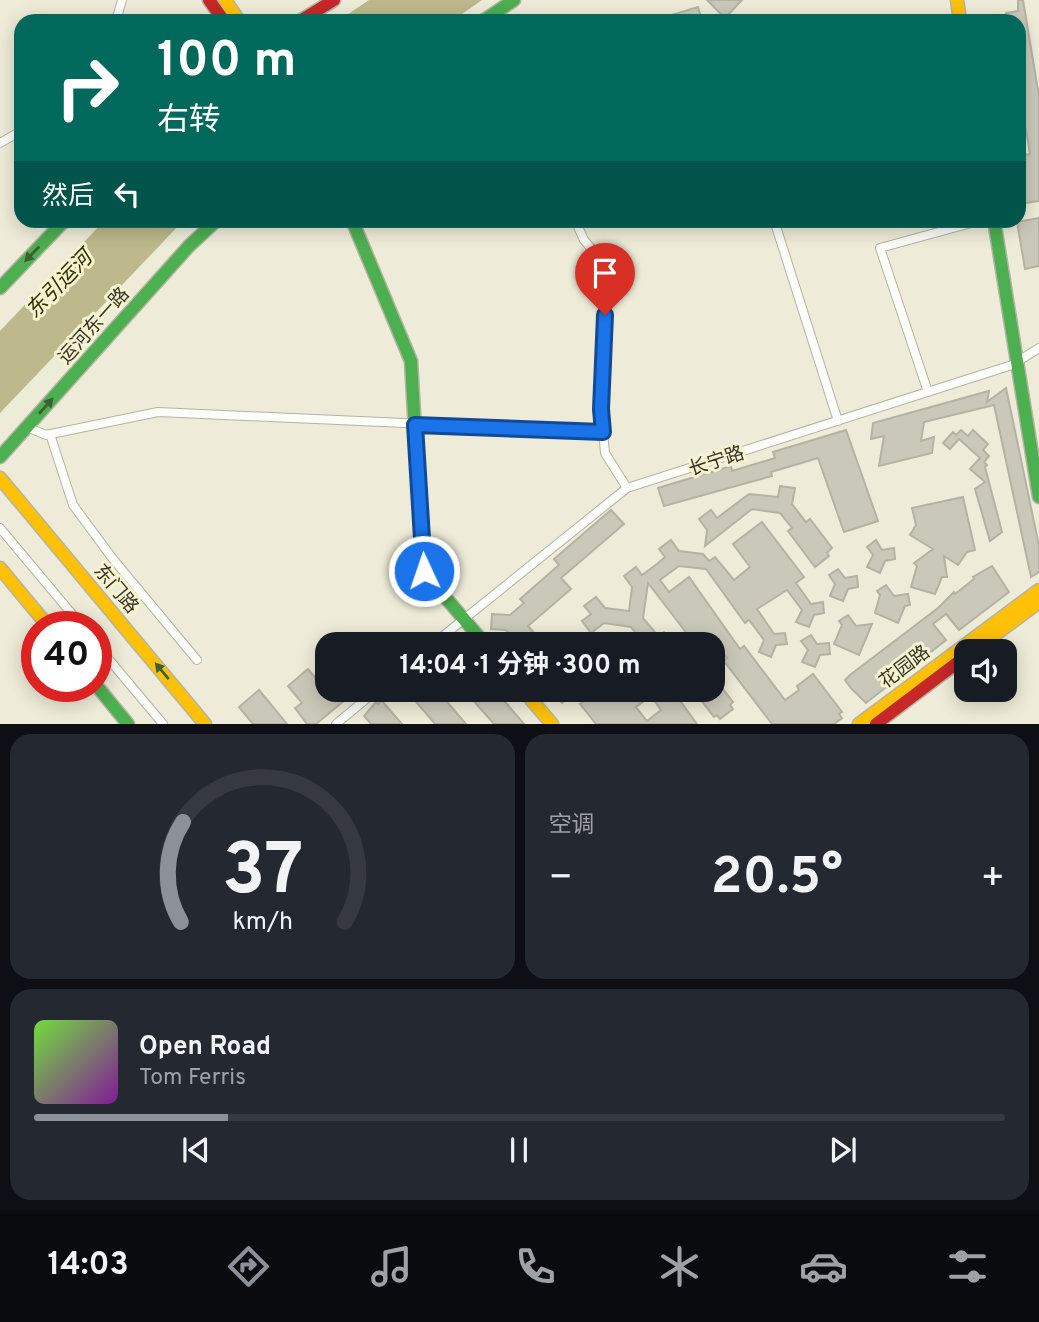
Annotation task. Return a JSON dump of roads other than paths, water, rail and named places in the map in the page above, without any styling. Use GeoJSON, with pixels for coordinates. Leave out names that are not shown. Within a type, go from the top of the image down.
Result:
{"type":"FeatureCollection","features":[{"type":"Feature","properties":{"kind":"street"},"geometry":{"type":"LineString","coordinates":[[311,14],[334,0]]}},
{"type":"Feature","properties":{"kind":"street"},"geometry":{"type":"LineString","coordinates":[[493,14],[513,0]]}},
{"type":"Feature","properties":{"kind":"street"},"geometry":{"type":"LineString","coordinates":[[0,288],[57,228]]}},
{"type":"Feature","properties":{"kind":"street","name":"运河东一路"},"geometry":{"type":"LineString","coordinates":[[0,457],[189,246],[208,228]]}},
{"type":"Feature","properties":{"kind":"street"},"geometry":{"type":"LineString","coordinates":[[355,228],[411,361],[424,571],[475,632]]}},
{"type":"Feature","properties":{"kind":"street"},"geometry":{"type":"LineString","coordinates":[[579,228],[584,240],[602,261],[606,291],[601,409],[605,453],[627,488]]}},
{"type":"Feature","properties":{"kind":"street"},"geometry":{"type":"LineString","coordinates":[[777,228],[838,421]]}},
{"type":"Feature","properties":{"kind":"street"},"geometry":{"type":"LineString","coordinates":[[928,392],[880,248],[953,228]]}},
{"type":"Feature","properties":{"kind":"street"},"geometry":{"type":"LineString","coordinates":[[995,228],[1039,497]]}},
{"type":"Feature","properties":{"kind":"street","name":"长宁路"},"geometry":{"type":"LineString","coordinates":[[448,632],[627,488],[1017,362],[1039,348]]}},
{"type":"Feature","properties":{"kind":"street"},"geometry":{"type":"LineString","coordinates":[[27,426],[50,434],[158,412],[603,432]]}},
{"type":"Feature","properties":{"kind":"street"},"geometry":{"type":"LineString","coordinates":[[50,434],[73,505],[113,559],[197,660]]}},
{"type":"Feature","properties":{"kind":"street","name":"东门路"},"geometry":{"type":"LineString","coordinates":[[0,478],[205,723]]}},
{"type":"Feature","properties":{"kind":"street"},"geometry":{"type":"LineString","coordinates":[[0,528],[69,611]]}},
{"type":"Feature","properties":{"kind":"street"},"geometry":{"type":"LineString","coordinates":[[0,568],[36,611]]}},
{"type":"Feature","properties":{"kind":"street","name":"花园路"},"geometry":{"type":"LineString","coordinates":[[859,723],[1039,590]]}},
{"type":"Feature","properties":{"kind":"street"},"geometry":{"type":"LineString","coordinates":[[989,639],[1039,601]]}},
{"type":"Feature","properties":{"kind":"street"},"geometry":{"type":"LineString","coordinates":[[112,663],[163,723]]}},
{"type":"Feature","properties":{"kind":"street","name":"花园路"},"geometry":{"type":"LineString","coordinates":[[876,723],[954,665]]}},
{"type":"Feature","properties":{"kind":"street"},"geometry":{"type":"LineString","coordinates":[[110,702],[128,723]]}},
{"type":"Feature","properties":{"kind":"street"},"geometry":{"type":"LineString","coordinates":[[336,723],[362,702]]}},
{"type":"Feature","properties":{"kind":"street"},"geometry":{"type":"LineString","coordinates":[[534,702],[552,723]]}},
{"type":"Feature","properties":{"kind":"water"},"geometry":{"type":"Polygon","coordinates":[[[369,0],[482,0],[462,14],[348,14],[369,0]]]}},
{"type":"Feature","properties":{"kind":"water","name":"东引运河"},"geometry":{"type":"Polygon","coordinates":[[[97,228],[176,228],[0,413],[0,331],[97,228]]]}}]}
